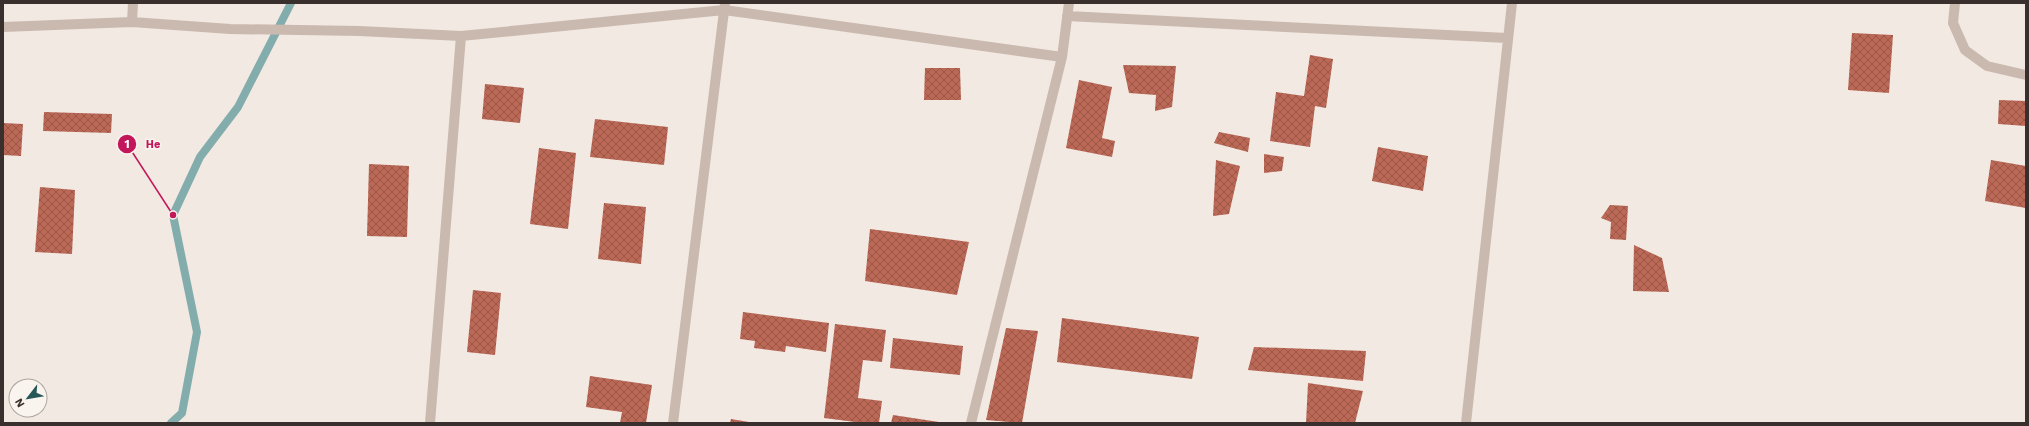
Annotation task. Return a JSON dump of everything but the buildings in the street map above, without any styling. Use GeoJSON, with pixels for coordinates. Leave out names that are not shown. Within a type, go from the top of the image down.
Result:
{"type":"FeatureCollection","features":[{"type":"Feature","properties":{"kind":"street"},"geometry":{"type":"LineString","coordinates":[[132,3],[132,22]]}},
{"type":"Feature","properties":{"kind":"street"},"geometry":{"type":"LineString","coordinates":[[971,423],[1062,57],[1069,3]]}},
{"type":"Feature","properties":{"kind":"street"},"geometry":{"type":"LineString","coordinates":[[1466,423],[1512,3]]}},
{"type":"Feature","properties":{"kind":"street"},"geometry":{"type":"LineString","coordinates":[[1955,3],[1953,23],[1966,50],[1988,66],[2026,75]]}},
{"type":"Feature","properties":{"kind":"street"},"geometry":{"type":"LineString","coordinates":[[3,27],[132,22],[230,29],[359,31],[461,36],[724,7],[1062,57]]}},
{"type":"Feature","properties":{"kind":"street"},"geometry":{"type":"LineString","coordinates":[[673,423],[724,7]]}},
{"type":"Feature","properties":{"kind":"street"},"geometry":{"type":"LineString","coordinates":[[1067,16],[1507,38]]}},
{"type":"Feature","properties":{"kind":"street"},"geometry":{"type":"LineString","coordinates":[[430,423],[461,36]]}},
{"type":"Feature","properties":{"kind":"waterway"},"geometry":{"type":"LineString","coordinates":[[171,423],[182,413],[197,332],[173,215],[200,157],[238,107],[291,3]]}},
{"type":"Feature","properties":{"kind":"place","name":"He"},"geometry":{"type":"Point","coordinates":[173,215]}}]}
